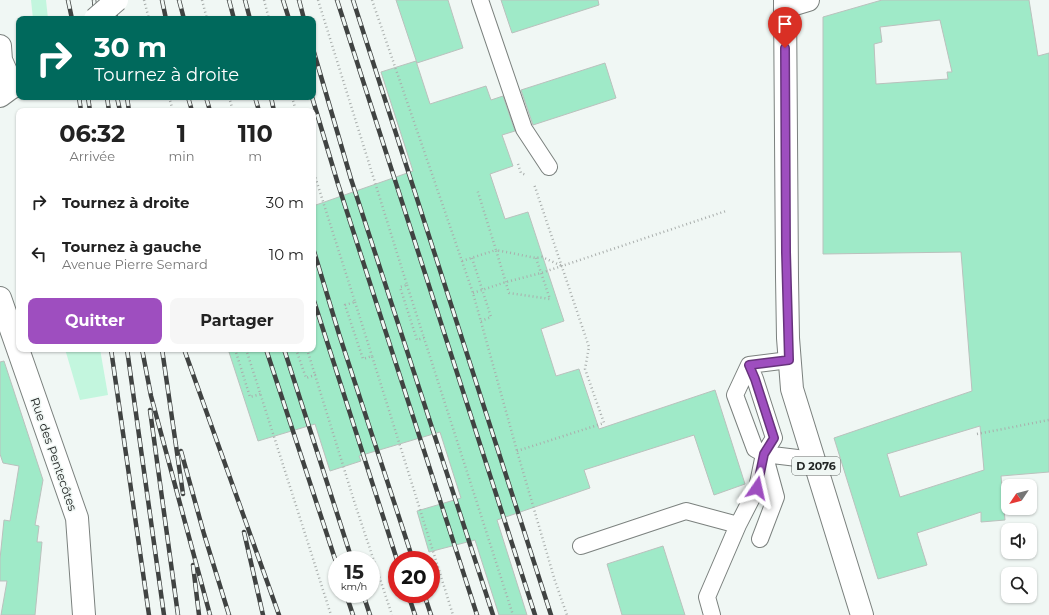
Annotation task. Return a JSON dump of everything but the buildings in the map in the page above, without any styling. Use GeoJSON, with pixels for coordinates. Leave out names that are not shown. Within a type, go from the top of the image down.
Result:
{"type":"FeatureCollection","features":[{"type":"Feature","properties":{"kind":"main road"},"geometry":{"type":"LineString","coordinates":[[98,16],[117,0]]}},
{"type":"Feature","properties":{"kind":"main road"},"geometry":{"type":"LineString","coordinates":[[785,3],[808,0]]}},
{"type":"Feature","properties":{"kind":"main road","name":"D 2076"},"geometry":{"type":"LineString","coordinates":[[785,3],[786,234],[789,360],[794,397],[862,615]]}},
{"type":"Feature","properties":{"kind":"main road"},"geometry":{"type":"LineString","coordinates":[[0,46],[1,60],[11,89]]}},
{"type":"Feature","properties":{"kind":"main road","name":"Rue des Pentecôtes"},"geometry":{"type":"LineString","coordinates":[[0,298],[16,344]]}},
{"type":"Feature","properties":{"kind":"main road","name":"Rue des Pentecôtes"},"geometry":{"type":"LineString","coordinates":[[19,352],[77,518],[84,615]]}},
{"type":"Feature","properties":{"kind":"lane"},"geometry":{"type":"LineString","coordinates":[[480,0],[524,129],[549,167]]}},
{"type":"Feature","properties":{"kind":"lane"},"geometry":{"type":"LineString","coordinates":[[749,365],[789,360]]}},
{"type":"Feature","properties":{"kind":"lane"},"geometry":{"type":"LineString","coordinates":[[749,365],[735,395],[755,449],[764,454],[814,460]]}},
{"type":"Feature","properties":{"kind":"lane"},"geometry":{"type":"LineString","coordinates":[[712,615],[707,597],[738,525],[757,488],[764,454],[774,438],[749,365]]}},
{"type":"Feature","properties":{"kind":"lane"},"geometry":{"type":"LineString","coordinates":[[760,539],[776,497],[764,454]]}},
{"type":"Feature","properties":{"kind":"lane"},"geometry":{"type":"LineString","coordinates":[[581,546],[686,511],[738,525]]}},
{"type":"Feature","properties":{"kind":"path"},"geometry":{"type":"LineString","coordinates":[[144,0],[147,16]]}},
{"type":"Feature","properties":{"kind":"path"},"geometry":{"type":"LineString","coordinates":[[202,0],[206,16]]}},
{"type":"Feature","properties":{"kind":"path"},"geometry":{"type":"LineString","coordinates":[[264,0],[268,16]]}},
{"type":"Feature","properties":{"kind":"path"},"geometry":{"type":"LineString","coordinates":[[318,0],[407,285],[513,615]]}},
{"type":"Feature","properties":{"kind":"path"},"geometry":{"type":"LineString","coordinates":[[372,0],[473,293],[517,451],[555,581],[567,615]]}},
{"type":"Feature","properties":{"kind":"path"},"geometry":{"type":"LineString","coordinates":[[316,180],[454,615]]}},
{"type":"Feature","properties":{"kind":"path"},"geometry":{"type":"LineString","coordinates":[[477,189],[509,292],[550,299],[536,258]]}},
{"type":"Feature","properties":{"kind":"path"},"geometry":{"type":"LineString","coordinates":[[473,293],[506,282],[541,273],[726,211]]}},
{"type":"Feature","properties":{"kind":"path"},"geometry":{"type":"LineString","coordinates":[[462,261],[496,250],[536,258],[542,257],[562,266],[589,347],[585,368],[604,423],[517,451]]}},
{"type":"Feature","properties":{"kind":"path"},"geometry":{"type":"LineString","coordinates":[[472,258],[491,317],[481,320]]}},
{"type":"Feature","properties":{"kind":"path"},"geometry":{"type":"LineString","coordinates":[[407,285],[400,287],[417,340],[424,338]]}},
{"type":"Feature","properties":{"kind":"path"},"geometry":{"type":"LineString","coordinates":[[354,302],[345,305],[363,359],[372,356]]}},
{"type":"Feature","properties":{"kind":"path"},"geometry":{"type":"LineString","coordinates":[[236,352],[250,397],[260,394]]}},
{"type":"Feature","properties":{"kind":"path"},"geometry":{"type":"LineString","coordinates":[[247,352],[331,615]]}},
{"type":"Feature","properties":{"kind":"path"},"geometry":{"type":"LineString","coordinates":[[297,352],[306,378],[315,375]]}},
{"type":"Feature","properties":{"kind":"path"},"geometry":{"type":"LineString","coordinates":[[308,352],[355,504],[392,615]]}},
{"type":"Feature","properties":{"kind":"path"},"geometry":{"type":"LineString","coordinates":[[977,434],[1049,420]]}},
{"type":"Feature","properties":{"kind":"green space"},"geometry":{"type":"Polygon","coordinates":[[[31,0],[46,0],[48,16],[33,16],[31,0]]]}},
{"type":"Feature","properties":{"kind":"green space"},"geometry":{"type":"Polygon","coordinates":[[[66,352],[101,352],[108,395],[80,400],[66,352]]]}},
{"type":"Feature","properties":{"kind":"railway"},"geometry":{"type":"LineString","coordinates":[[68,0],[71,16]]}},
{"type":"Feature","properties":{"kind":"railway"},"geometry":{"type":"LineString","coordinates":[[94,0],[96,16]]}},
{"type":"Feature","properties":{"kind":"railway"},"geometry":{"type":"LineString","coordinates":[[113,0],[116,16]]}},
{"type":"Feature","properties":{"kind":"railway"},"geometry":{"type":"LineString","coordinates":[[162,0],[165,16]]}},
{"type":"Feature","properties":{"kind":"railway"},"geometry":{"type":"LineString","coordinates":[[179,0],[183,16]]}},
{"type":"Feature","properties":{"kind":"railway"},"geometry":{"type":"LineString","coordinates":[[229,0],[233,16]]}},
{"type":"Feature","properties":{"kind":"railway"},"geometry":{"type":"LineString","coordinates":[[245,0],[249,16]]}},
{"type":"Feature","properties":{"kind":"railway"},"geometry":{"type":"LineString","coordinates":[[283,0],[288,16]]}},
{"type":"Feature","properties":{"kind":"railway"},"geometry":{"type":"LineString","coordinates":[[299,0],[303,16]]}},
{"type":"Feature","properties":{"kind":"railway"},"geometry":{"type":"LineString","coordinates":[[337,0],[535,615]]}},
{"type":"Feature","properties":{"kind":"railway"},"geometry":{"type":"LineString","coordinates":[[353,0],[551,615]]}},
{"type":"Feature","properties":{"kind":"railway"},"geometry":{"type":"LineString","coordinates":[[316,59],[351,179],[493,615]]}},
{"type":"Feature","properties":{"kind":"railway"},"geometry":{"type":"LineString","coordinates":[[79,100],[81,108]]}},
{"type":"Feature","properties":{"kind":"railway"},"geometry":{"type":"LineString","coordinates":[[88,100],[90,108]]}},
{"type":"Feature","properties":{"kind":"railway"},"geometry":{"type":"LineString","coordinates":[[107,100],[109,108]]}},
{"type":"Feature","properties":{"kind":"railway"},"geometry":{"type":"LineString","coordinates":[[118,100],[119,108]]}},
{"type":"Feature","properties":{"kind":"railway"},"geometry":{"type":"LineString","coordinates":[[127,100],[129,108]]}},
{"type":"Feature","properties":{"kind":"railway"},"geometry":{"type":"LineString","coordinates":[[189,100],[191,108]]}},
{"type":"Feature","properties":{"kind":"railway"},"geometry":{"type":"LineString","coordinates":[[207,100],[209,108]]}},
{"type":"Feature","properties":{"kind":"railway"},"geometry":{"type":"LineString","coordinates":[[256,100],[258,108]]}},
{"type":"Feature","properties":{"kind":"railway"},"geometry":{"type":"LineString","coordinates":[[272,100],[273,108]]}},
{"type":"Feature","properties":{"kind":"railway"},"geometry":{"type":"LineString","coordinates":[[313,100],[315,108]]}},
{"type":"Feature","properties":{"kind":"railway"},"geometry":{"type":"LineString","coordinates":[[316,110],[338,184],[477,615]]}},
{"type":"Feature","properties":{"kind":"railway"},"geometry":{"type":"LineString","coordinates":[[316,258],[339,334],[410,551]]}},
{"type":"Feature","properties":{"kind":"railway"},"geometry":{"type":"LineString","coordinates":[[316,307],[394,551]]}},
{"type":"Feature","properties":{"kind":"railway"},"geometry":{"type":"LineString","coordinates":[[111,352],[149,615]]}},
{"type":"Feature","properties":{"kind":"railway"},"geometry":{"type":"LineString","coordinates":[[127,352],[164,615]]}},
{"type":"Feature","properties":{"kind":"railway"},"geometry":{"type":"LineString","coordinates":[[143,352],[151,396],[210,615]]}},
{"type":"Feature","properties":{"kind":"railway"},"geometry":{"type":"LineString","coordinates":[[162,352],[183,494]]}},
{"type":"Feature","properties":{"kind":"railway"},"geometry":{"type":"LineString","coordinates":[[185,352],[279,615]]}},
{"type":"Feature","properties":{"kind":"railway"},"geometry":{"type":"LineString","coordinates":[[267,352],[332,551]]}},
{"type":"Feature","properties":{"kind":"railway"},"geometry":{"type":"LineString","coordinates":[[285,352],[349,551]]}},
{"type":"Feature","properties":{"kind":"railway"},"geometry":{"type":"LineString","coordinates":[[150,410],[178,615]]}},
{"type":"Feature","properties":{"kind":"railway"},"geometry":{"type":"LineString","coordinates":[[181,451],[204,534],[229,615]]}},
{"type":"Feature","properties":{"kind":"railway"},"geometry":{"type":"LineString","coordinates":[[244,532],[263,615]]}},
{"type":"Feature","properties":{"kind":"railway"},"geometry":{"type":"LineString","coordinates":[[193,565],[199,615]]}},
{"type":"Feature","properties":{"kind":"railway"},"geometry":{"type":"LineString","coordinates":[[349,603],[353,615]]}},
{"type":"Feature","properties":{"kind":"railway"},"geometry":{"type":"LineString","coordinates":[[366,603],[370,615]]}},
{"type":"Feature","properties":{"kind":"railway"},"geometry":{"type":"LineString","coordinates":[[411,603],[415,615]]}},
{"type":"Feature","properties":{"kind":"railway"},"geometry":{"type":"LineString","coordinates":[[427,603],[431,615]]}},
{"type":"Feature","properties":{"kind":"route"},"geometry":{"type":"LineString","coordinates":[[757,488],[764,454],[774,438],[749,365],[789,360],[786,252],[785,48]]}}]}
